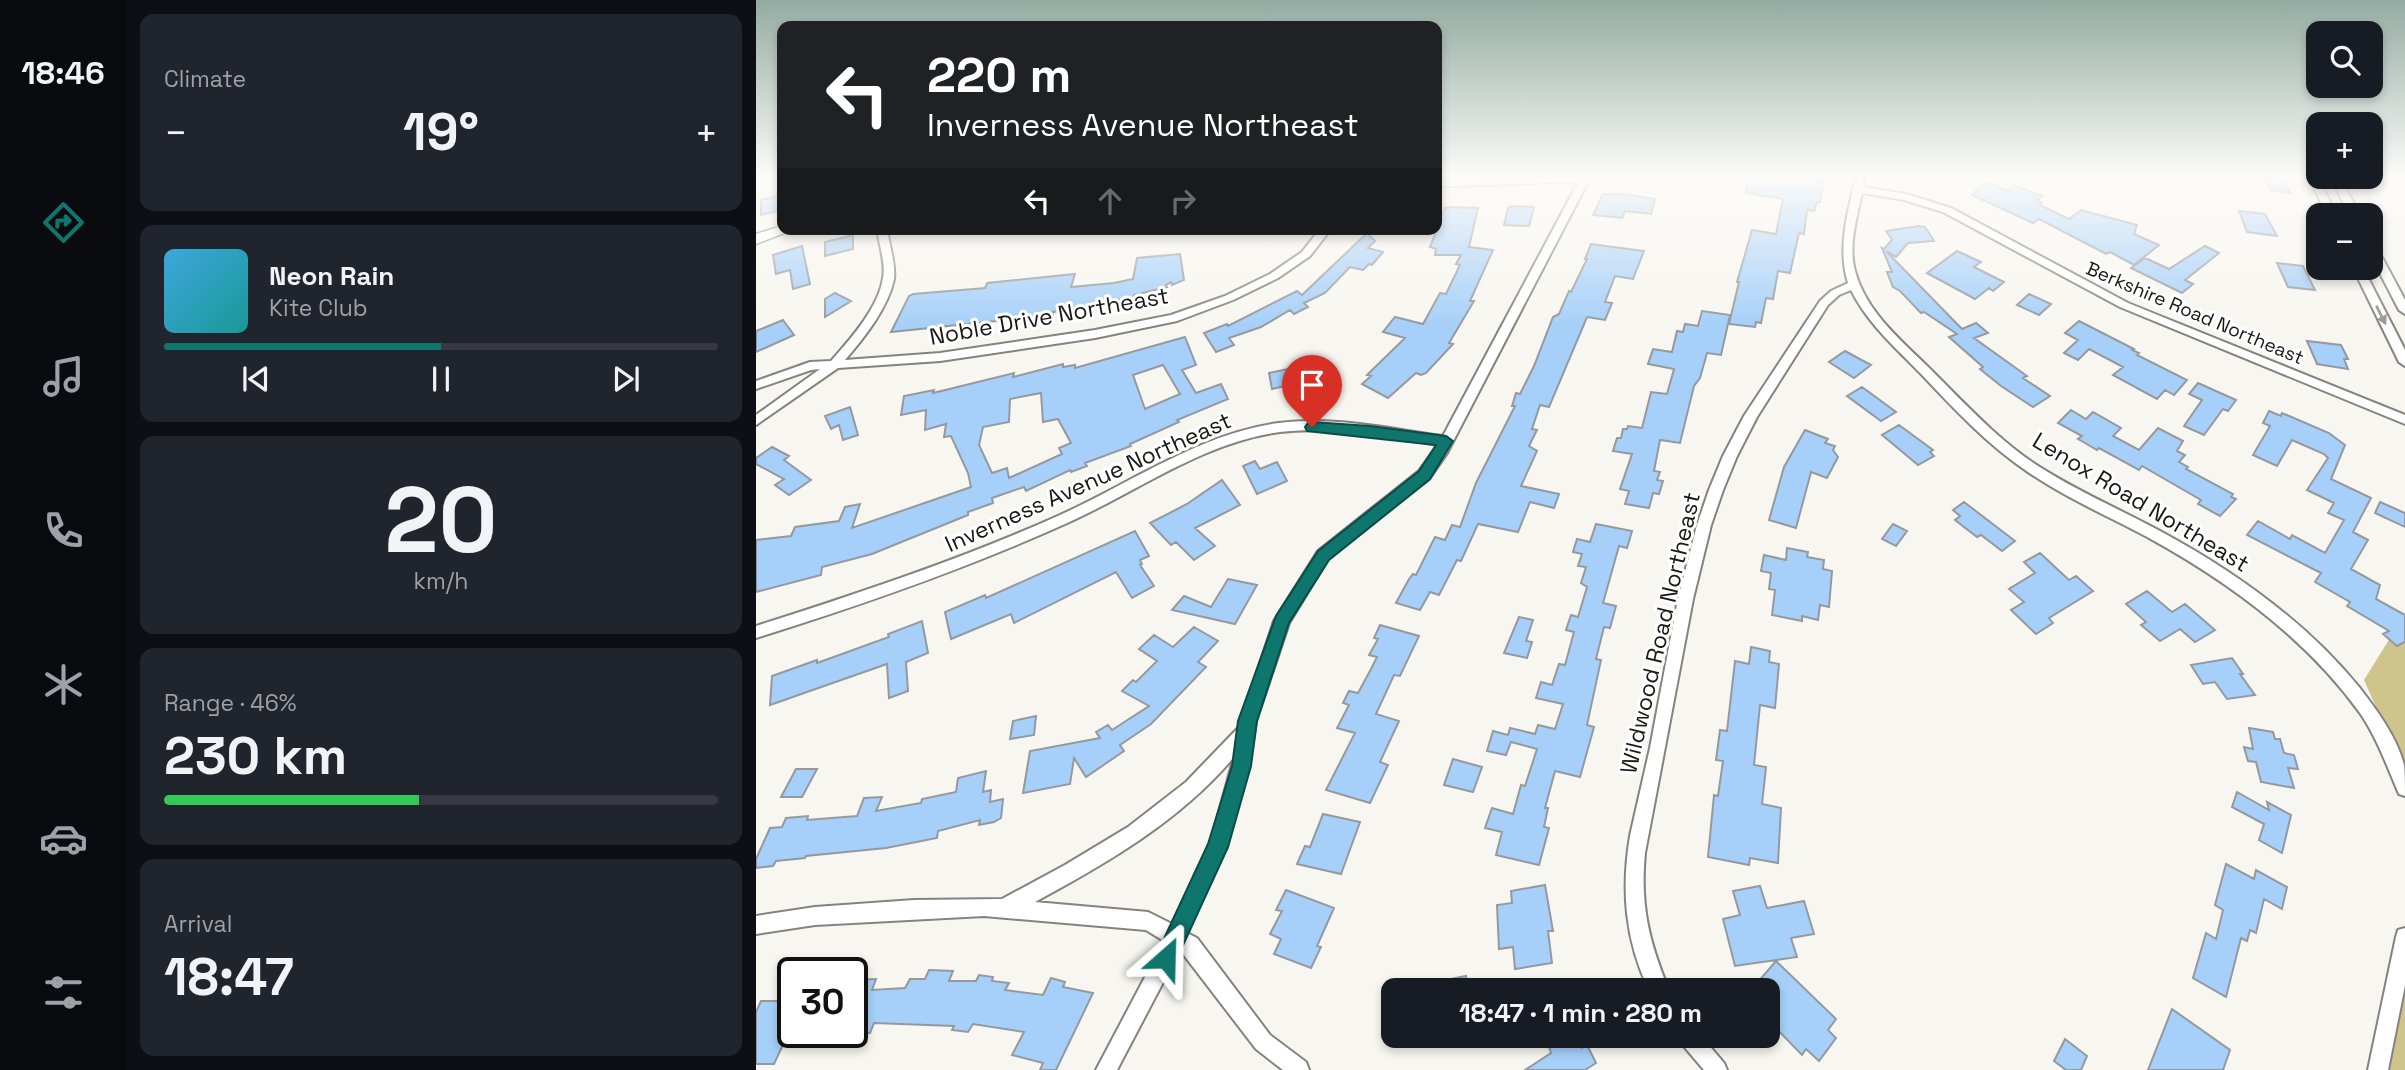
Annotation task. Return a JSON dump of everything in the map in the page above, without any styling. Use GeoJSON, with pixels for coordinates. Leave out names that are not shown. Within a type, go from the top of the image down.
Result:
{"type":"FeatureCollection","features":[{"type":"Feature","properties":{"kind":"street"},"geometry":{"type":"LineString","coordinates":[[1105,1070],[1176,936],[1218,847],[1241,766],[1246,730],[1282,621],[1323,555],[1424,475],[1446,441],[1563,227]]}},
{"type":"Feature","properties":{"kind":"street","name":"Lenox Road Northeast"},"geometry":{"type":"LineString","coordinates":[[1851,227],[1847,253],[1853,285],[1901,348],[2000,444],[2063,488],[2189,554],[2263,605],[2304,638],[2343,680],[2377,726],[2405,788]]}},
{"type":"Feature","properties":{"kind":"street","name":"Berkshire Road Northeast"},"geometry":{"type":"LineString","coordinates":[[1977,227],[2124,304],[2405,421]]}},
{"type":"Feature","properties":{"kind":"street"},"geometry":{"type":"LineString","coordinates":[[756,239],[777,232]]}},
{"type":"Feature","properties":{"kind":"street"},"geometry":{"type":"LineString","coordinates":[[756,421],[833,366],[856,340],[880,301],[889,277],[883,235]]}},
{"type":"Feature","properties":{"kind":"street","name":"Noble Drive Northeast"},"geometry":{"type":"LineString","coordinates":[[756,385],[810,366],[940,357],[1095,334],[1173,318],[1229,298],[1274,276],[1306,254],[1321,235]]}},
{"type":"Feature","properties":{"kind":"street"},"geometry":{"type":"LineString","coordinates":[[2383,269],[2405,310]]}},
{"type":"Feature","properties":{"kind":"street"},"geometry":{"type":"LineString","coordinates":[[2364,280],[2405,362]]}},
{"type":"Feature","properties":{"kind":"street","name":"Wildwood Road Northeast"},"geometry":{"type":"LineString","coordinates":[[1654,978],[1640,942],[1635,914],[1636,861],[1683,617],[1704,529],[1716,489],[1745,427],[1824,303],[1835,293],[1853,285]]}},
{"type":"Feature","properties":{"kind":"street","name":"Inverness Avenue Northeast"},"geometry":{"type":"LineString","coordinates":[[756,632],[857,600],[1004,545],[1188,459],[1258,431],[1312,427],[1446,441]]}},
{"type":"Feature","properties":{"kind":"street"},"geometry":{"type":"LineString","coordinates":[[1006,908],[1098,859],[1140,831],[1212,769],[1246,730]]}},
{"type":"Feature","properties":{"kind":"street"},"geometry":{"type":"LineString","coordinates":[[756,925],[816,916],[914,909],[1006,908],[1148,921],[1190,945],[1263,1042],[1299,1069]]}},
{"type":"Feature","properties":{"kind":"street"},"geometry":{"type":"LineString","coordinates":[[2378,1070],[2405,937]]}},
{"type":"Feature","properties":{"kind":"street"},"geometry":{"type":"LineString","coordinates":[[1698,1048],[1717,1070]]}},
{"type":"Feature","properties":{"kind":"shaded area"},"geometry":{"type":"Polygon","coordinates":[[[2405,614],[2405,772],[2364,680],[2405,614]]]}},
{"type":"Feature","properties":{"kind":"shaded area"},"geometry":{"type":"Polygon","coordinates":[[[2405,962],[2405,1070],[2382,1070],[2405,962]]]}},
{"type":"Feature","properties":{"kind":"building"},"geometry":{"type":"Polygon","coordinates":[[[1442,227],[1474,227],[1469,247],[1493,250],[1470,301],[1474,301],[1449,343],[1453,344],[1426,373],[1416,373],[1388,398],[1362,384],[1371,376],[1367,375],[1405,338],[1383,332],[1395,317],[1423,324],[1440,293],[1446,294],[1460,265],[1456,264],[1461,255],[1435,255],[1436,249],[1430,247],[1435,235],[1442,235],[1442,227]]]}},
{"type":"Feature","properties":{"kind":"building"},"geometry":{"type":"Polygon","coordinates":[[[1777,227],[1805,227],[1804,234],[1799,233],[1790,273],[1778,271],[1773,299],[1766,298],[1761,323],[1756,322],[1755,327],[1729,324],[1737,282],[1752,230],[1776,234],[1777,227]]]}},
{"type":"Feature","properties":{"kind":"building"},"geometry":{"type":"Polygon","coordinates":[[[1925,227],[1934,241],[1908,243],[1896,257],[1886,251],[1962,329],[1976,323],[1988,333],[1974,338],[2050,396],[2033,407],[2001,386],[1949,337],[1957,334],[1924,312],[1921,313],[1893,287],[1887,272],[1892,272],[1882,248],[1892,240],[1886,231],[1925,227]]]}},
{"type":"Feature","properties":{"kind":"building"},"geometry":{"type":"Polygon","coordinates":[[[2054,227],[2136,227],[2134,234],[2159,245],[2134,265],[2110,252],[2106,254],[2054,227]]]}},
{"type":"Feature","properties":{"kind":"building"},"geometry":{"type":"Polygon","coordinates":[[[2245,227],[2272,227],[2277,236],[2247,232],[2245,227]]]}},
{"type":"Feature","properties":{"kind":"building"},"geometry":{"type":"Polygon","coordinates":[[[853,235],[853,249],[825,256],[825,242],[853,235]]]}},
{"type":"Feature","properties":{"kind":"building"},"geometry":{"type":"Polygon","coordinates":[[[1365,235],[1375,241],[1368,248],[1383,252],[1372,265],[1369,264],[1363,270],[1350,267],[1325,293],[1304,303],[1308,307],[1294,314],[1290,310],[1261,327],[1229,338],[1234,345],[1216,352],[1204,333],[1227,324],[1228,326],[1297,291],[1302,295],[1365,235]]]}},
{"type":"Feature","properties":{"kind":"building"},"geometry":{"type":"Polygon","coordinates":[[[1591,244],[1644,251],[1633,279],[1615,276],[1605,302],[1612,303],[1605,320],[1587,317],[1549,407],[1540,405],[1532,429],[1537,430],[1529,446],[1537,451],[1521,486],[1559,494],[1554,508],[1530,502],[1518,532],[1478,524],[1461,561],[1457,560],[1439,595],[1430,592],[1420,610],[1396,603],[1409,579],[1413,574],[1416,575],[1435,537],[1445,540],[1452,525],[1460,527],[1476,483],[1515,406],[1512,406],[1516,393],[1520,394],[1553,317],[1559,314],[1569,291],[1571,292],[1591,244]]]}},
{"type":"Feature","properties":{"kind":"building"},"geometry":{"type":"Polygon","coordinates":[[[802,246],[810,284],[793,289],[790,270],[776,274],[773,255],[802,246]]]}},
{"type":"Feature","properties":{"kind":"building"},"geometry":{"type":"Polygon","coordinates":[[[2205,246],[2219,253],[2185,280],[2193,284],[2182,293],[2131,268],[2145,258],[2169,269],[2205,246]]]}},
{"type":"Feature","properties":{"kind":"building"},"geometry":{"type":"Polygon","coordinates":[[[1957,251],[1981,262],[1974,267],[2004,282],[1993,291],[1989,288],[1975,299],[1927,273],[1957,251]]]}},
{"type":"Feature","properties":{"kind":"building"},"geometry":{"type":"Polygon","coordinates":[[[1180,254],[1184,280],[1134,295],[1133,298],[1090,303],[1089,306],[1074,307],[1073,310],[1053,312],[1053,315],[891,332],[909,296],[913,294],[985,288],[987,283],[1075,274],[1071,287],[1114,283],[1133,279],[1137,258],[1180,254]]]}},
{"type":"Feature","properties":{"kind":"building"},"geometry":{"type":"Polygon","coordinates":[[[2277,263],[2303,266],[2306,280],[2310,280],[2315,290],[2288,287],[2277,263]]]}},
{"type":"Feature","properties":{"kind":"building"},"geometry":{"type":"Polygon","coordinates":[[[835,293],[851,301],[825,317],[825,299],[835,293]]]}},
{"type":"Feature","properties":{"kind":"building"},"geometry":{"type":"Polygon","coordinates":[[[2029,294],[2051,304],[2039,315],[2017,305],[2029,294]]]}},
{"type":"Feature","properties":{"kind":"building"},"geometry":{"type":"Polygon","coordinates":[[[1702,311],[1730,315],[1721,355],[1707,353],[1700,378],[1694,386],[1680,443],[1660,440],[1654,471],[1660,472],[1657,480],[1663,481],[1659,494],[1653,493],[1649,508],[1625,504],[1629,491],[1620,489],[1632,454],[1613,451],[1617,438],[1621,438],[1623,429],[1628,426],[1642,428],[1651,392],[1667,394],[1674,369],[1648,364],[1653,349],[1672,352],[1677,331],[1683,332],[1685,324],[1698,326],[1702,311]]]}},
{"type":"Feature","properties":{"kind":"building"},"geometry":{"type":"Polygon","coordinates":[[[783,320],[794,335],[756,352],[756,331],[783,320]]]}},
{"type":"Feature","properties":{"kind":"building"},"geometry":{"type":"Polygon","coordinates":[[[2079,321],[2187,380],[2174,395],[2165,390],[2157,399],[2113,375],[2123,367],[2089,349],[2078,360],[2064,353],[2078,340],[2065,333],[2079,321]]]}},
{"type":"Feature","properties":{"kind":"building"},"geometry":{"type":"Polygon","coordinates":[[[1185,337],[1196,365],[1182,370],[1196,393],[1221,384],[1228,399],[1177,420],[1179,422],[1130,444],[1131,446],[1085,463],[1087,466],[1071,472],[1070,470],[1026,491],[1024,487],[992,498],[993,503],[968,512],[968,515],[872,554],[822,567],[821,575],[756,592],[756,540],[791,536],[795,527],[839,521],[845,507],[860,504],[852,528],[971,487],[968,473],[951,436],[944,437],[946,424],[925,430],[926,410],[901,415],[904,396],[934,390],[933,393],[1014,373],[1013,377],[1063,364],[1063,367],[1075,365],[1075,368],[1185,337]],[[1163,365],[1133,375],[1145,409],[1180,394],[1163,365]],[[1041,393],[1010,399],[1009,422],[983,427],[979,445],[992,473],[1007,468],[1009,478],[1062,454],[1059,448],[1071,443],[1058,419],[1043,422],[1041,393]]]}},
{"type":"Feature","properties":{"kind":"building"},"geometry":{"type":"Polygon","coordinates":[[[2307,341],[2341,345],[2348,359],[2344,359],[2348,369],[2317,364],[2307,341]]]}},
{"type":"Feature","properties":{"kind":"building"},"geometry":{"type":"Polygon","coordinates":[[[1845,351],[1871,365],[1854,378],[1829,362],[1845,351]]]}},
{"type":"Feature","properties":{"kind":"building"},"geometry":{"type":"Polygon","coordinates":[[[1308,365],[1313,387],[1286,391],[1285,386],[1272,389],[1269,373],[1308,365]]]}},
{"type":"Feature","properties":{"kind":"building"},"geometry":{"type":"Polygon","coordinates":[[[2198,383],[2236,400],[2228,411],[2223,409],[2204,435],[2184,426],[2202,400],[2189,394],[2198,383]]]}},
{"type":"Feature","properties":{"kind":"building"},"geometry":{"type":"Polygon","coordinates":[[[1862,387],[1896,412],[1881,421],[1847,396],[1862,387]]]}},
{"type":"Feature","properties":{"kind":"building"},"geometry":{"type":"Polygon","coordinates":[[[850,407],[858,435],[843,440],[839,425],[831,429],[825,416],[850,407]]]}},
{"type":"Feature","properties":{"kind":"building"},"geometry":{"type":"Polygon","coordinates":[[[2071,410],[2086,419],[2093,412],[2121,428],[2113,436],[2139,450],[2158,428],[2183,441],[2177,451],[2185,455],[2179,462],[2188,467],[2186,469],[2233,494],[2231,497],[2236,499],[2220,516],[2198,504],[2201,500],[2142,466],[2139,470],[2099,448],[2097,450],[2078,439],[2082,436],[2058,423],[2071,410]]]}},
{"type":"Feature","properties":{"kind":"building"},"geometry":{"type":"Polygon","coordinates":[[[2269,411],[2281,416],[2282,413],[2329,433],[2345,445],[2331,479],[2371,498],[2353,532],[2368,540],[2351,569],[2380,585],[2376,599],[2405,615],[2405,642],[2397,646],[2383,634],[2389,631],[2347,606],[2350,602],[2315,582],[2321,573],[2247,535],[2258,521],[2290,539],[2292,535],[2325,553],[2344,520],[2328,513],[2334,503],[2307,490],[2328,458],[2324,454],[2292,440],[2277,466],[2253,455],[2270,426],[2263,423],[2269,411]]]}},
{"type":"Feature","properties":{"kind":"building"},"geometry":{"type":"Polygon","coordinates":[[[1899,425],[1933,450],[1930,452],[1934,456],[1918,465],[1882,435],[1899,425]]]}},
{"type":"Feature","properties":{"kind":"building"},"geometry":{"type":"Polygon","coordinates":[[[1805,430],[1828,439],[1825,443],[1835,446],[1833,450],[1838,457],[1827,478],[1811,472],[1796,528],[1769,520],[1784,467],[1805,430]]]}},
{"type":"Feature","properties":{"kind":"building"},"geometry":{"type":"Polygon","coordinates":[[[772,447],[789,456],[784,460],[811,480],[789,495],[775,485],[784,479],[756,464],[756,458],[772,447]]]}},
{"type":"Feature","properties":{"kind":"building"},"geometry":{"type":"Polygon","coordinates":[[[1255,461],[1260,469],[1277,462],[1287,481],[1257,494],[1243,466],[1255,461]]]}},
{"type":"Feature","properties":{"kind":"building"},"geometry":{"type":"Polygon","coordinates":[[[1222,480],[1240,505],[1195,528],[1215,546],[1194,560],[1176,542],[1171,545],[1150,523],[1187,504],[1222,480]]]}},
{"type":"Feature","properties":{"kind":"building"},"geometry":{"type":"Polygon","coordinates":[[[1964,502],[2015,541],[2002,551],[1981,535],[1977,537],[1955,520],[1960,516],[1953,510],[1964,502]]]}},
{"type":"Feature","properties":{"kind":"building"},"geometry":{"type":"Polygon","coordinates":[[[2380,502],[2405,513],[2405,527],[2375,513],[2380,502]]]}},
{"type":"Feature","properties":{"kind":"building"},"geometry":{"type":"Polygon","coordinates":[[[1596,524],[1632,531],[1627,548],[1619,546],[1603,603],[1616,606],[1610,628],[1604,627],[1596,659],[1601,660],[1587,725],[1594,727],[1580,777],[1555,771],[1545,808],[1548,808],[1544,827],[1549,828],[1539,865],[1496,855],[1502,832],[1485,828],[1492,808],[1513,814],[1521,785],[1525,786],[1537,749],[1511,742],[1506,755],[1487,751],[1493,731],[1508,735],[1510,728],[1535,734],[1538,725],[1555,729],[1563,704],[1536,698],[1541,682],[1552,685],[1559,664],[1565,665],[1574,632],[1566,630],[1571,615],[1578,617],[1587,587],[1581,583],[1586,567],[1578,566],[1582,554],[1573,552],[1577,539],[1590,542],[1596,524]]]}},
{"type":"Feature","properties":{"kind":"building"},"geometry":{"type":"Polygon","coordinates":[[[1893,524],[1907,531],[1896,546],[1882,539],[1893,524]]]}},
{"type":"Feature","properties":{"kind":"building"},"geometry":{"type":"Polygon","coordinates":[[[1135,531],[1149,556],[1140,560],[1140,565],[1154,586],[1132,598],[1116,572],[1014,623],[1011,614],[951,639],[945,612],[985,595],[986,598],[1135,531]]]}},
{"type":"Feature","properties":{"kind":"building"},"geometry":{"type":"Polygon","coordinates":[[[1787,548],[1808,552],[1807,557],[1824,560],[1823,569],[1832,571],[1829,607],[1820,605],[1818,620],[1802,616],[1802,621],[1772,615],[1775,590],[1769,589],[1771,573],[1761,571],[1764,555],[1786,560],[1787,548]]]}},
{"type":"Feature","properties":{"kind":"building"},"geometry":{"type":"Polygon","coordinates":[[[2040,553],[2069,580],[2076,576],[2093,591],[2049,618],[2053,623],[2036,634],[2011,610],[2024,602],[2009,589],[2035,573],[2024,562],[2040,553]]]}},
{"type":"Feature","properties":{"kind":"building"},"geometry":{"type":"Polygon","coordinates":[[[1228,579],[1257,585],[1235,624],[1172,610],[1184,596],[1211,607],[1228,579]]]}},
{"type":"Feature","properties":{"kind":"building"},"geometry":{"type":"Polygon","coordinates":[[[2147,591],[2172,612],[2185,604],[2215,630],[2195,642],[2180,629],[2160,641],[2141,625],[2146,622],[2126,604],[2147,591]]]}},
{"type":"Feature","properties":{"kind":"building"},"geometry":{"type":"Polygon","coordinates":[[[1519,617],[1533,620],[1526,641],[1532,642],[1527,658],[1504,653],[1519,617]]]}},
{"type":"Feature","properties":{"kind":"building"},"geometry":{"type":"Polygon","coordinates":[[[922,621],[928,653],[906,662],[908,691],[889,698],[887,664],[770,705],[772,676],[889,637],[888,634],[922,621]]]}},
{"type":"Feature","properties":{"kind":"building"},"geometry":{"type":"Polygon","coordinates":[[[1380,625],[1419,636],[1400,676],[1394,675],[1376,714],[1399,721],[1380,762],[1388,765],[1370,803],[1326,790],[1355,733],[1337,728],[1349,705],[1343,703],[1349,691],[1358,693],[1377,657],[1369,655],[1378,639],[1374,638],[1380,625]]]}},
{"type":"Feature","properties":{"kind":"building"},"geometry":{"type":"Polygon","coordinates":[[[1194,627],[1218,641],[1198,662],[1206,667],[1151,724],[1120,745],[1124,751],[1086,777],[1074,758],[1070,784],[1023,793],[1030,751],[1100,738],[1096,732],[1108,725],[1112,730],[1149,706],[1122,691],[1133,680],[1136,682],[1157,661],[1139,649],[1154,635],[1173,647],[1194,627]]]}},
{"type":"Feature","properties":{"kind":"building"},"geometry":{"type":"Polygon","coordinates":[[[1751,647],[1770,651],[1769,662],[1779,664],[1775,708],[1760,705],[1754,765],[1766,767],[1762,804],[1781,808],[1778,863],[1750,858],[1749,865],[1708,857],[1714,795],[1718,796],[1723,761],[1716,760],[1720,730],[1727,731],[1735,661],[1749,664],[1751,647]]]}},
{"type":"Feature","properties":{"kind":"building"},"geometry":{"type":"Polygon","coordinates":[[[2232,658],[2255,695],[2227,699],[2215,682],[2203,684],[2191,665],[2232,658]]]}},
{"type":"Feature","properties":{"kind":"building"},"geometry":{"type":"Polygon","coordinates":[[[1036,716],[1034,735],[1010,739],[1013,721],[1036,716]]]}},
{"type":"Feature","properties":{"kind":"building"},"geometry":{"type":"Polygon","coordinates":[[[2249,728],[2273,732],[2275,739],[2280,739],[2284,753],[2294,755],[2298,769],[2288,768],[2294,788],[2261,782],[2256,762],[2248,761],[2244,747],[2253,749],[2249,728]]]}},
{"type":"Feature","properties":{"kind":"building"},"geometry":{"type":"Polygon","coordinates":[[[1453,759],[1482,767],[1473,792],[1444,785],[1453,759]]]}},
{"type":"Feature","properties":{"kind":"building"},"geometry":{"type":"Polygon","coordinates":[[[796,769],[817,769],[802,797],[781,797],[796,769]]]}},
{"type":"Feature","properties":{"kind":"building"},"geometry":{"type":"Polygon","coordinates":[[[986,771],[983,792],[991,790],[990,802],[1003,799],[1001,818],[994,822],[979,825],[980,820],[938,831],[937,838],[886,848],[806,856],[776,861],[773,866],[756,868],[756,859],[770,828],[782,827],[786,818],[808,816],[807,820],[857,816],[864,798],[882,797],[876,811],[921,803],[922,799],[956,792],[958,778],[986,771]]]}},
{"type":"Feature","properties":{"kind":"building"},"geometry":{"type":"Polygon","coordinates":[[[2237,792],[2269,810],[2267,802],[2291,815],[2282,853],[2259,840],[2264,824],[2232,807],[2237,792]]]}},
{"type":"Feature","properties":{"kind":"building"},"geometry":{"type":"Polygon","coordinates":[[[1323,814],[1360,822],[1341,874],[1297,864],[1305,846],[1310,847],[1323,814]]]}},
{"type":"Feature","properties":{"kind":"building"},"geometry":{"type":"Polygon","coordinates":[[[2226,864],[2254,879],[2256,870],[2287,887],[2282,909],[2264,899],[2256,933],[2250,930],[2247,941],[2241,938],[2226,997],[2193,978],[2206,933],[2216,939],[2223,910],[2215,905],[2226,864]]]}},
{"type":"Feature","properties":{"kind":"building"},"geometry":{"type":"Polygon","coordinates":[[[1545,885],[1553,931],[1548,931],[1552,963],[1515,969],[1513,947],[1499,949],[1497,905],[1512,903],[1511,891],[1545,885]]]}},
{"type":"Feature","properties":{"kind":"building"},"geometry":{"type":"Polygon","coordinates":[[[1760,886],[1767,908],[1804,901],[1814,934],[1791,938],[1797,957],[1735,966],[1723,919],[1740,915],[1733,891],[1760,886]]]}},
{"type":"Feature","properties":{"kind":"building"},"geometry":{"type":"Polygon","coordinates":[[[1286,890],[1334,908],[1317,946],[1321,947],[1311,968],[1274,954],[1281,939],[1270,934],[1282,911],[1276,910],[1286,890]]]}},
{"type":"Feature","properties":{"kind":"building"},"geometry":{"type":"Polygon","coordinates":[[[1776,961],[1836,1019],[1828,1030],[1836,1038],[1819,1061],[1806,1049],[1802,1055],[1780,1032],[1780,978],[1761,978],[1776,961]]]}},
{"type":"Feature","properties":{"kind":"building"},"geometry":{"type":"Polygon","coordinates":[[[929,970],[953,971],[949,981],[976,981],[979,975],[993,977],[992,981],[1009,983],[1005,990],[1043,995],[1051,978],[1065,982],[1063,987],[1093,993],[1056,1070],[1040,1070],[1043,1063],[1012,1055],[1024,1032],[973,1024],[968,1032],[952,1030],[954,1026],[874,1023],[868,1033],[868,979],[876,979],[872,990],[905,988],[910,979],[925,979],[929,970]]]}},
{"type":"Feature","properties":{"kind":"building"},"geometry":{"type":"Polygon","coordinates":[[[761,1001],[777,1001],[777,1048],[782,1048],[774,1064],[756,1064],[756,1012],[761,1001]]]}},
{"type":"Feature","properties":{"kind":"building"},"geometry":{"type":"Polygon","coordinates":[[[2172,1009],[2230,1050],[2223,1070],[2148,1070],[2172,1009]]]}},
{"type":"Feature","properties":{"kind":"building"},"geometry":{"type":"Polygon","coordinates":[[[2065,1039],[2087,1056],[2081,1070],[2066,1070],[2054,1061],[2065,1039]]]}},
{"type":"Feature","properties":{"kind":"building"},"geometry":{"type":"Polygon","coordinates":[[[1549,1048],[1588,1048],[1596,1063],[1585,1070],[1525,1070],[1551,1053],[1549,1048]]]}},
{"type":"Feature","properties":{"kind":"route"},"geometry":{"type":"LineString","coordinates":[[1166,958],[1218,847],[1241,766],[1248,721],[1282,621],[1323,555],[1424,475],[1446,441],[1312,427]]}}]}
